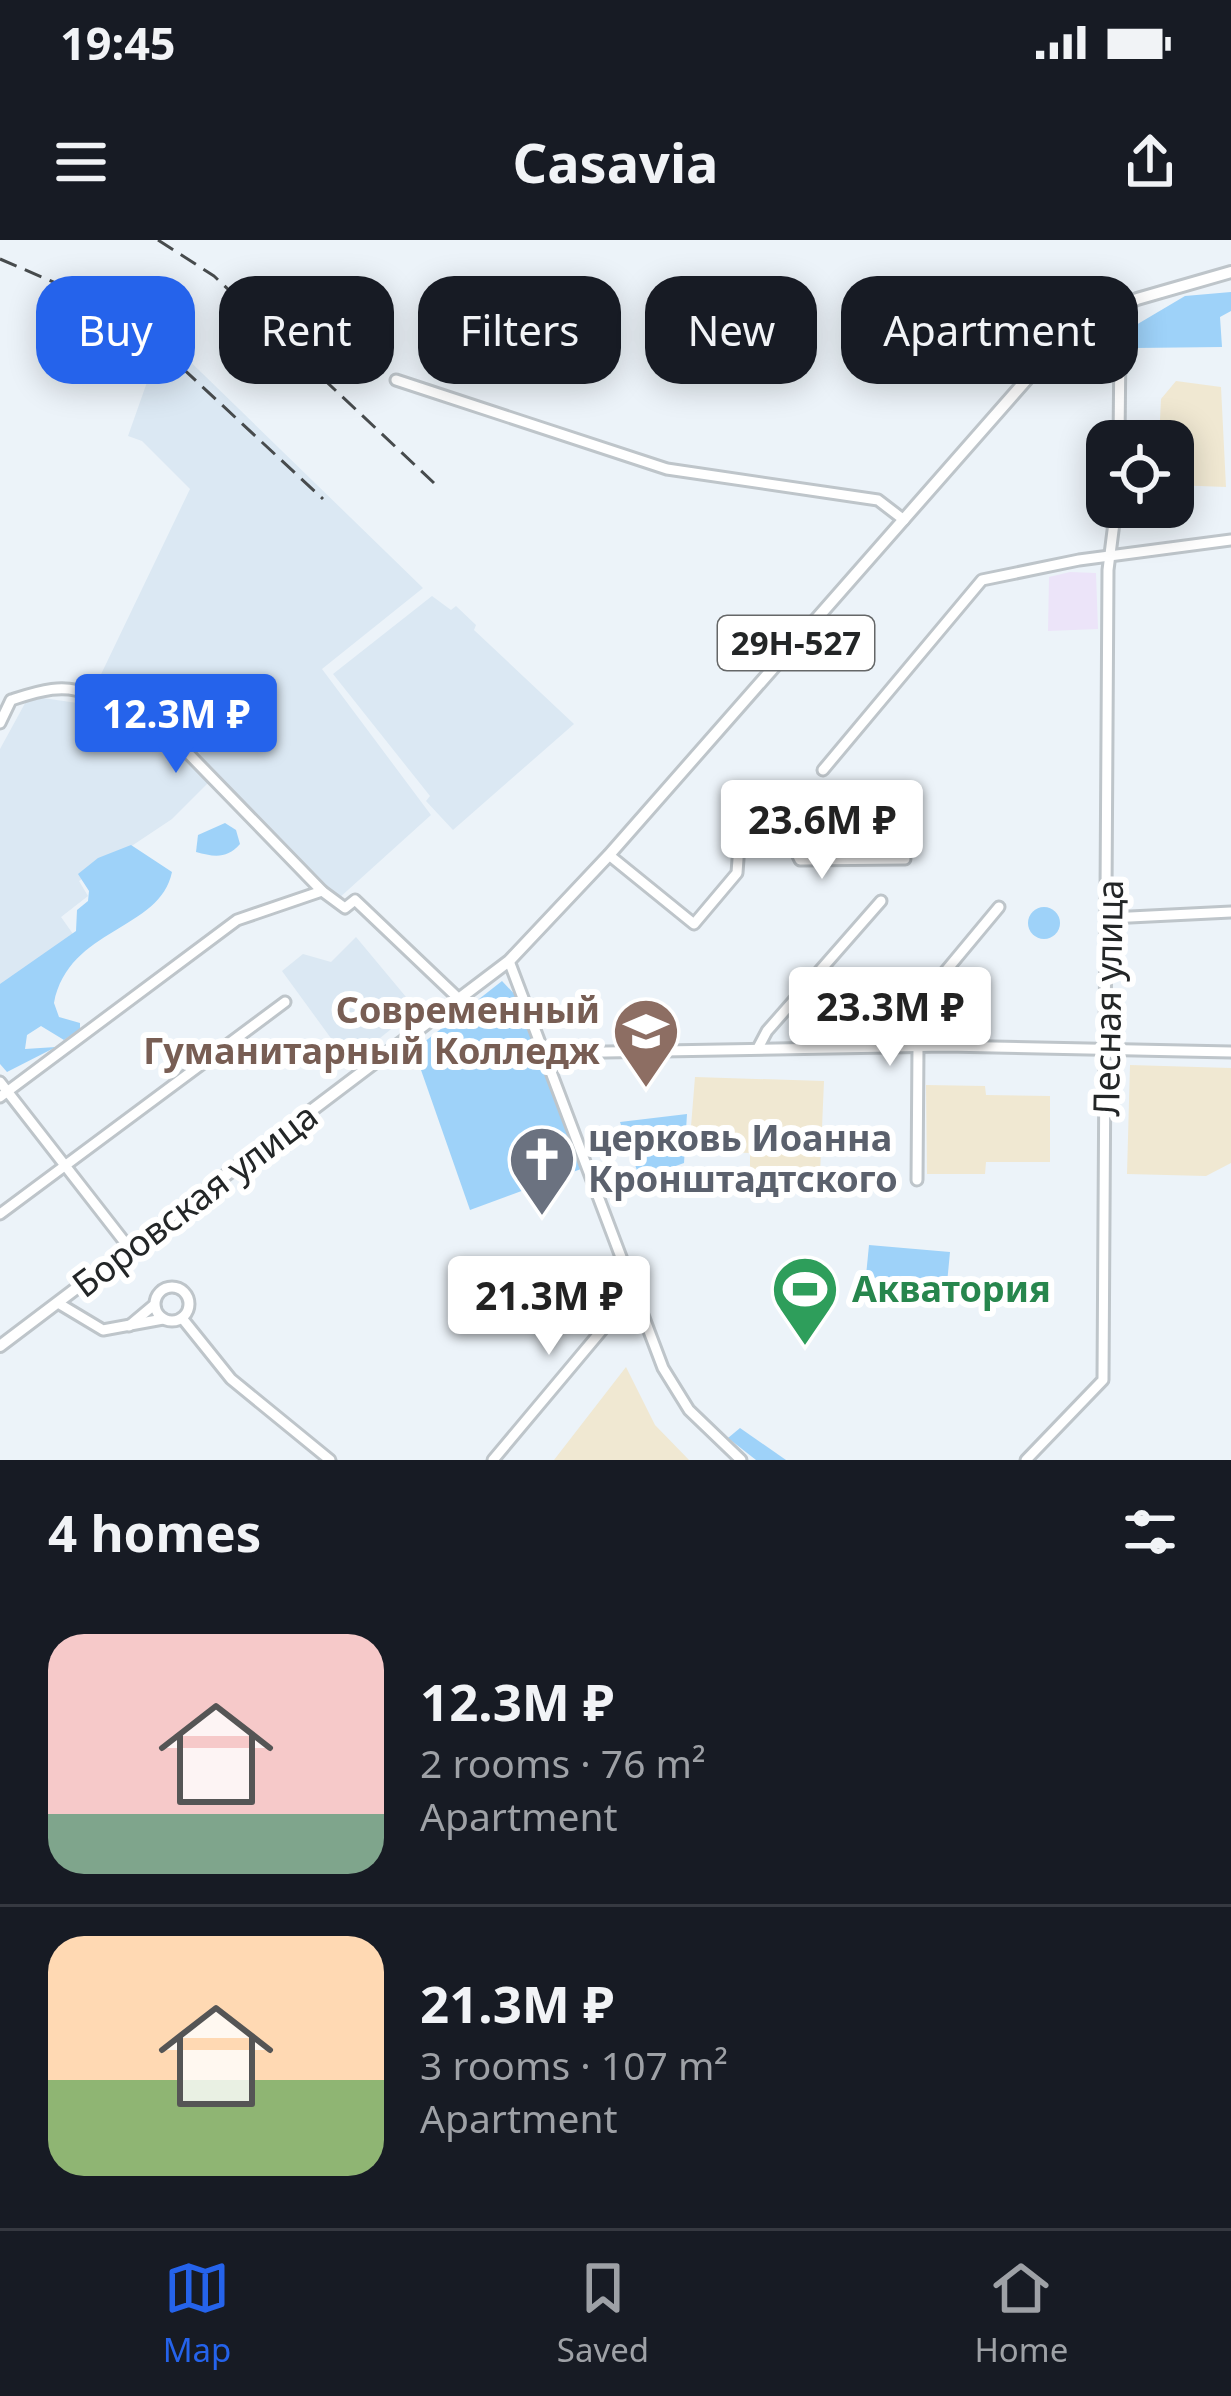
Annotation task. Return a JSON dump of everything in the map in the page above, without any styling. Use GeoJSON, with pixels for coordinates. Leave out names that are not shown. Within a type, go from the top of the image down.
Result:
{"type":"FeatureCollection","features":[{"type":"Feature","properties":{"kind":"main road","name":"29Н-527"},"geometry":{"type":"LineString","coordinates":[[1138,299],[1188,280],[1231,272]]}},
{"type":"Feature","properties":{"kind":"main road","name":"Боровская улица"},"geometry":{"type":"LineString","coordinates":[[0,1346],[509,961],[608,855],[1021,384]]}},
{"type":"Feature","properties":{"kind":"street"},"geometry":{"type":"LineString","coordinates":[[396,380],[639,462],[878,500],[904,520]]}},
{"type":"Feature","properties":{"kind":"street"},"geometry":{"type":"LineString","coordinates":[[1118,420],[1119,384]]}},
{"type":"Feature","properties":{"kind":"street","name":"Лесная улица"},"geometry":{"type":"LineString","coordinates":[[1026,1460],[1103,1380],[1110,918],[1107,626],[1115,528]]}},
{"type":"Feature","properties":{"kind":"street"},"geometry":{"type":"LineString","coordinates":[[823,770],[982,580],[1231,540]]}},
{"type":"Feature","properties":{"kind":"street"},"geometry":{"type":"LineString","coordinates":[[0,723],[11,700],[76,688],[184,749],[322,891],[345,908],[355,900],[459,999]]}},
{"type":"Feature","properties":{"kind":"street"},"geometry":{"type":"LineString","coordinates":[[608,855],[694,924],[737,873],[739,845],[760,838],[790,840],[800,860],[905,859]]}},
{"type":"Feature","properties":{"kind":"street"},"geometry":{"type":"LineString","coordinates":[[130,1249],[2,1091],[236,920],[322,891]]}},
{"type":"Feature","properties":{"kind":"street"},"geometry":{"type":"LineString","coordinates":[[758,1048],[766,1031],[881,901]]}},
{"type":"Feature","properties":{"kind":"street"},"geometry":{"type":"LineString","coordinates":[[893,1047],[900,1026],[999,907]]}},
{"type":"Feature","properties":{"kind":"street"},"geometry":{"type":"LineString","coordinates":[[1110,918],[1231,912]]}},
{"type":"Feature","properties":{"kind":"street"},"geometry":{"type":"LineString","coordinates":[[509,961],[671,1384],[699,1422],[741,1460]]}},
{"type":"Feature","properties":{"kind":"street"},"geometry":{"type":"LineString","coordinates":[[0,1214],[285,1002]]}},
{"type":"Feature","properties":{"kind":"street"},"geometry":{"type":"LineString","coordinates":[[548,1053],[893,1047],[1231,1052]]}},
{"type":"Feature","properties":{"kind":"street"},"geometry":{"type":"LineString","coordinates":[[917,1180],[918,1047]]}},
{"type":"Feature","properties":{"kind":"street"},"geometry":{"type":"LineString","coordinates":[[119,1331],[154,1305],[161,1291],[177,1288],[189,1303],[182,1318]]}},
{"type":"Feature","properties":{"kind":"street"},"geometry":{"type":"LineString","coordinates":[[493,1460],[617,1312],[637,1299]]}},
{"type":"Feature","properties":{"kind":"street"},"geometry":{"type":"LineString","coordinates":[[58,1303],[90,1327],[119,1331],[182,1318]]}},
{"type":"Feature","properties":{"kind":"street"},"geometry":{"type":"LineString","coordinates":[[154,1305],[163,1319]]}},
{"type":"Feature","properties":{"kind":"street"},"geometry":{"type":"LineString","coordinates":[[182,1318],[231,1379],[331,1460]]}},
{"type":"Feature","properties":{"kind":"shaded area"},"geometry":{"type":"Polygon","coordinates":[[[1231,292],[1231,311],[1220,317],[1222,347],[1138,348],[1138,324],[1185,296],[1231,292]]]}},
{"type":"Feature","properties":{"kind":"shaded area"},"geometry":{"type":"Polygon","coordinates":[[[195,366],[423,588],[322,669],[431,815],[338,899],[198,759],[201,751],[93,691],[190,489],[142,441],[128,436],[146,384],[195,384],[195,366]]]}},
{"type":"Feature","properties":{"kind":"shaded area"},"geometry":{"type":"Polygon","coordinates":[[[1176,381],[1221,387],[1226,487],[1194,486],[1194,420],[1160,420],[1161,399],[1176,381]]]}},
{"type":"Feature","properties":{"kind":"shaded area"},"geometry":{"type":"Polygon","coordinates":[[[1096,573],[1098,629],[1048,631],[1049,577],[1096,573]]]}},
{"type":"Feature","properties":{"kind":"shaded area"},"geometry":{"type":"Polygon","coordinates":[[[432,596],[451,610],[456,606],[476,625],[474,630],[574,724],[453,830],[426,801],[430,796],[333,674],[432,596]]]}},
{"type":"Feature","properties":{"kind":"shaded area"},"geometry":{"type":"Polygon","coordinates":[[[29,696],[91,705],[180,753],[209,782],[172,819],[79,881],[88,896],[61,917],[73,934],[0,987],[0,749],[29,696]]]}},
{"type":"Feature","properties":{"kind":"shaded area"},"geometry":{"type":"Polygon","coordinates":[[[225,823],[236,830],[240,844],[220,856],[196,852],[198,835],[225,823]]]}},
{"type":"Feature","properties":{"kind":"shaded area"},"geometry":{"type":"Polygon","coordinates":[[[131,845],[172,872],[164,891],[151,907],[77,959],[63,978],[54,1003],[59,1017],[80,1023],[80,1029],[64,1040],[41,1026],[27,1035],[25,1049],[56,1047],[7,1072],[0,1064],[0,984],[76,931],[77,910],[88,901],[89,891],[78,874],[98,858],[131,845]]]}},
{"type":"Feature","properties":{"kind":"shaded area"},"geometry":{"type":"Polygon","coordinates":[[[1044,907],[1055,912],[1060,923],[1055,934],[1044,939],[1033,934],[1028,923],[1033,912],[1044,907]]]}},
{"type":"Feature","properties":{"kind":"shaded area"},"geometry":{"type":"Polygon","coordinates":[[[356,937],[416,1009],[349,1063],[282,971],[303,954],[331,962],[356,937]]]}},
{"type":"Feature","properties":{"kind":"shaded area"},"geometry":{"type":"Polygon","coordinates":[[[502,981],[522,1002],[581,1169],[470,1210],[414,1050],[502,981]]]}},
{"type":"Feature","properties":{"kind":"shaded area"},"geometry":{"type":"Polygon","coordinates":[[[1130,1065],[1231,1068],[1231,1163],[1206,1176],[1127,1174],[1130,1065]]]}},
{"type":"Feature","properties":{"kind":"shaded area"},"geometry":{"type":"Polygon","coordinates":[[[695,1077],[824,1081],[820,1174],[750,1171],[750,1153],[689,1151],[695,1077]]]}},
{"type":"Feature","properties":{"kind":"shaded area"},"geometry":{"type":"Polygon","coordinates":[[[926,1085],[985,1086],[986,1095],[1050,1096],[1050,1162],[986,1162],[985,1174],[927,1174],[926,1085]]]}},
{"type":"Feature","properties":{"kind":"shaded area"},"geometry":{"type":"Polygon","coordinates":[[[687,1114],[684,1163],[640,1179],[620,1122],[687,1114]]]}},
{"type":"Feature","properties":{"kind":"shaded area"},"geometry":{"type":"Polygon","coordinates":[[[869,1245],[950,1252],[946,1294],[865,1286],[869,1245]]]}},
{"type":"Feature","properties":{"kind":"shaded area"},"geometry":{"type":"Polygon","coordinates":[[[626,1367],[655,1425],[689,1460],[554,1460],[626,1367]]]}},
{"type":"Feature","properties":{"kind":"shaded area"},"geometry":{"type":"Polygon","coordinates":[[[740,1428],[786,1460],[756,1460],[728,1438],[740,1428]]]}},
{"type":"Feature","properties":{"kind":"railway"},"geometry":{"type":"LineString","coordinates":[[158,240],[214,276],[434,483]]}},
{"type":"Feature","properties":{"kind":"railway"},"geometry":{"type":"LineString","coordinates":[[0,259],[121,311],[323,499]]}},
{"type":"Feature","properties":{"kind":"place","name":"Современный Гуманитарный Колледж"},"geometry":{"type":"Point","coordinates":[646,1090]}},
{"type":"Feature","properties":{"kind":"place","name":"церковь Иоанна Кронштадтского"},"geometry":{"type":"Point","coordinates":[542,1218]}},
{"type":"Feature","properties":{"kind":"place","name":"Акватория"},"geometry":{"type":"Point","coordinates":[805,1348]}}]}
